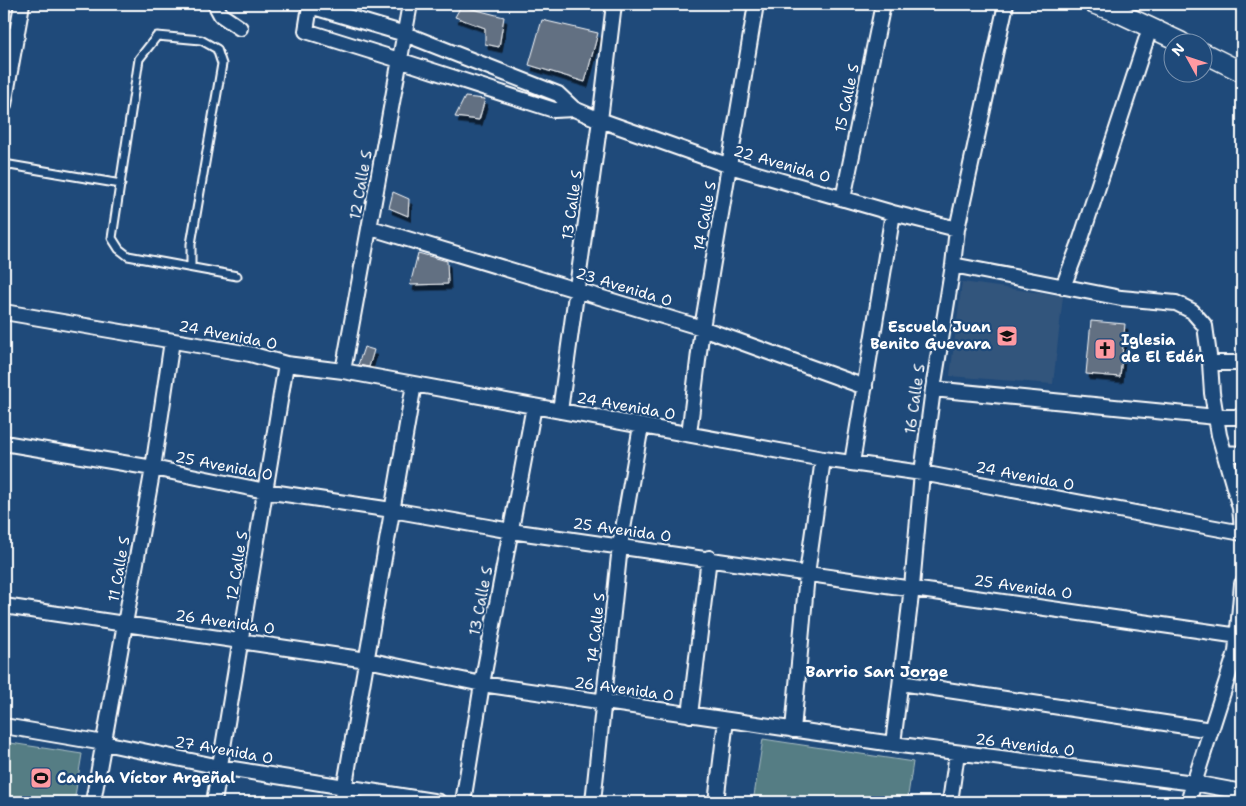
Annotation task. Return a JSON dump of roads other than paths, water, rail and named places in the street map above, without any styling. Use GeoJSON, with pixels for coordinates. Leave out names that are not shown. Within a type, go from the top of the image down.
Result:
{"type":"FeatureCollection","features":[{"type":"Feature","properties":{"kind":"street"},"geometry":{"type":"LineString","coordinates":[[4,105],[10,35],[22,4]]}},
{"type":"Feature","properties":{"kind":"street"},"geometry":{"type":"LineString","coordinates":[[215,4],[221,15],[240,28]]}},
{"type":"Feature","properties":{"kind":"street","name":"12 Calle S"},"geometry":{"type":"LineString","coordinates":[[343,372],[371,228],[410,4]]}},
{"type":"Feature","properties":{"kind":"street","name":"13 Calle S"},"geometry":{"type":"LineString","coordinates":[[560,411],[614,4]]}},
{"type":"Feature","properties":{"kind":"street","name":"14 Calle S"},"geometry":{"type":"LineString","coordinates":[[689,434],[702,328],[756,4]]}},
{"type":"Feature","properties":{"kind":"street","name":"15 Calle S"},"geometry":{"type":"LineString","coordinates":[[842,199],[883,4]]}},
{"type":"Feature","properties":{"kind":"street","name":"16 Calle S"},"geometry":{"type":"LineString","coordinates":[[894,744],[912,588],[922,472],[957,229],[1006,4]]}},
{"type":"Feature","properties":{"kind":"street"},"geometry":{"type":"LineString","coordinates":[[1094,4],[1121,8],[1150,28],[1164,34]]}},
{"type":"Feature","properties":{"kind":"street"},"geometry":{"type":"LineString","coordinates":[[309,5],[405,34],[558,94],[574,109],[554,110],[306,31],[309,5]]}},
{"type":"Feature","properties":{"kind":"street"},"geometry":{"type":"LineString","coordinates":[[1063,287],[1079,245],[1150,28]]}},
{"type":"Feature","properties":{"kind":"street"},"geometry":{"type":"LineString","coordinates":[[447,76],[454,54]]}},
{"type":"Feature","properties":{"kind":"street"},"geometry":{"type":"LineString","coordinates":[[1214,58],[1242,72]]}},
{"type":"Feature","properties":{"kind":"street","name":"22 Avenida O"},"geometry":{"type":"LineString","coordinates":[[574,109],[730,166],[892,213],[957,229]]}},
{"type":"Feature","properties":{"kind":"street"},"geometry":{"type":"LineString","coordinates":[[852,463],[892,213]]}},
{"type":"Feature","properties":{"kind":"street","name":"23 Avenida O"},"geometry":{"type":"LineString","coordinates":[[371,228],[702,328],[865,387]]}},
{"type":"Feature","properties":{"kind":"street"},"geometry":{"type":"LineString","coordinates":[[953,265],[1121,298],[1176,303],[1192,311],[1205,326],[1216,417],[1224,453],[1239,492],[1242,529]]}},
{"type":"Feature","properties":{"kind":"street","name":"24 Avenida O"},"geometry":{"type":"LineString","coordinates":[[4,312],[250,354],[286,364],[414,384],[823,459],[922,472],[1242,534]]}},
{"type":"Feature","properties":{"kind":"street","name":"11 Calle S"},"geometry":{"type":"LineString","coordinates":[[92,802],[154,468],[172,341]]}},
{"type":"Feature","properties":{"kind":"street"},"geometry":{"type":"LineString","coordinates":[[1210,363],[1242,364]]}},
{"type":"Feature","properties":{"kind":"street","name":"12 Calle S"},"geometry":{"type":"LineString","coordinates":[[214,802],[286,364]]}},
{"type":"Feature","properties":{"kind":"street"},"geometry":{"type":"LineString","coordinates":[[342,802],[414,384]]}},
{"type":"Feature","properties":{"kind":"street"},"geometry":{"type":"LineString","coordinates":[[933,389],[1216,417],[1242,417]]}},
{"type":"Feature","properties":{"kind":"street","name":"13 Calle S"},"geometry":{"type":"LineString","coordinates":[[463,802],[482,684],[534,406]]}},
{"type":"Feature","properties":{"kind":"street","name":"14 Calle S"},"geometry":{"type":"LineString","coordinates":[[594,802],[620,546],[641,426]]}},
{"type":"Feature","properties":{"kind":"street","name":"25 Avenida O"},"geometry":{"type":"LineString","coordinates":[[4,443],[154,468],[265,491],[392,510],[511,531],[709,558],[807,574],[1239,636]]}},
{"type":"Feature","properties":{"kind":"street"},"geometry":{"type":"LineString","coordinates":[[1224,453],[1242,454]]}},
{"type":"Feature","properties":{"kind":"street"},"geometry":{"type":"LineString","coordinates":[[793,730],[807,574],[823,459]]}},
{"type":"Feature","properties":{"kind":"street"},"geometry":{"type":"LineString","coordinates":[[690,715],[709,558]]}},
{"type":"Feature","properties":{"kind":"street"},"geometry":{"type":"LineString","coordinates":[[1188,802],[1236,652],[1239,636],[1242,584]]}},
{"type":"Feature","properties":{"kind":"street","name":"26 Avenida O"},"geometry":{"type":"LineString","coordinates":[[4,606],[367,660],[482,684],[793,730],[1242,792]]}},
{"type":"Feature","properties":{"kind":"street"},"geometry":{"type":"LineString","coordinates":[[901,683],[1211,730]]}},
{"type":"Feature","properties":{"kind":"street"},"geometry":{"type":"LineString","coordinates":[[716,802],[726,720]]}},
{"type":"Feature","properties":{"kind":"street","name":"27 Avenida O"},"geometry":{"type":"LineString","coordinates":[[4,726],[104,743],[220,767],[439,802]]}},
{"type":"Feature","properties":{"kind":"street"},"geometry":{"type":"LineString","coordinates":[[950,802],[957,753]]}},
{"type":"Feature","properties":{"kind":"lane"},"geometry":{"type":"LineString","coordinates":[[191,267],[191,244],[222,64],[218,49],[200,40],[157,36],[139,59],[112,238],[119,249],[128,256],[237,276]]}},
{"type":"Feature","properties":{"kind":"lane"},"geometry":{"type":"LineString","coordinates":[[4,164],[121,184]]}},
{"type":"Feature","properties":{"kind":"place","name":"Escuela Juan Benito Guevara"},"geometry":{"type":"Point","coordinates":[1007,336]}},
{"type":"Feature","properties":{"kind":"place","name":"Iglesia de El Edén"},"geometry":{"type":"Point","coordinates":[1105,349]}},
{"type":"Feature","properties":{"kind":"place","name":"Cancha Víctor Argeñal"},"geometry":{"type":"Point","coordinates":[41,778]}},
{"type":"Feature","properties":{"kind":"district","name":"Barrio San Jorge"},"geometry":{"type":"Point","coordinates":[877,671]}}]}
